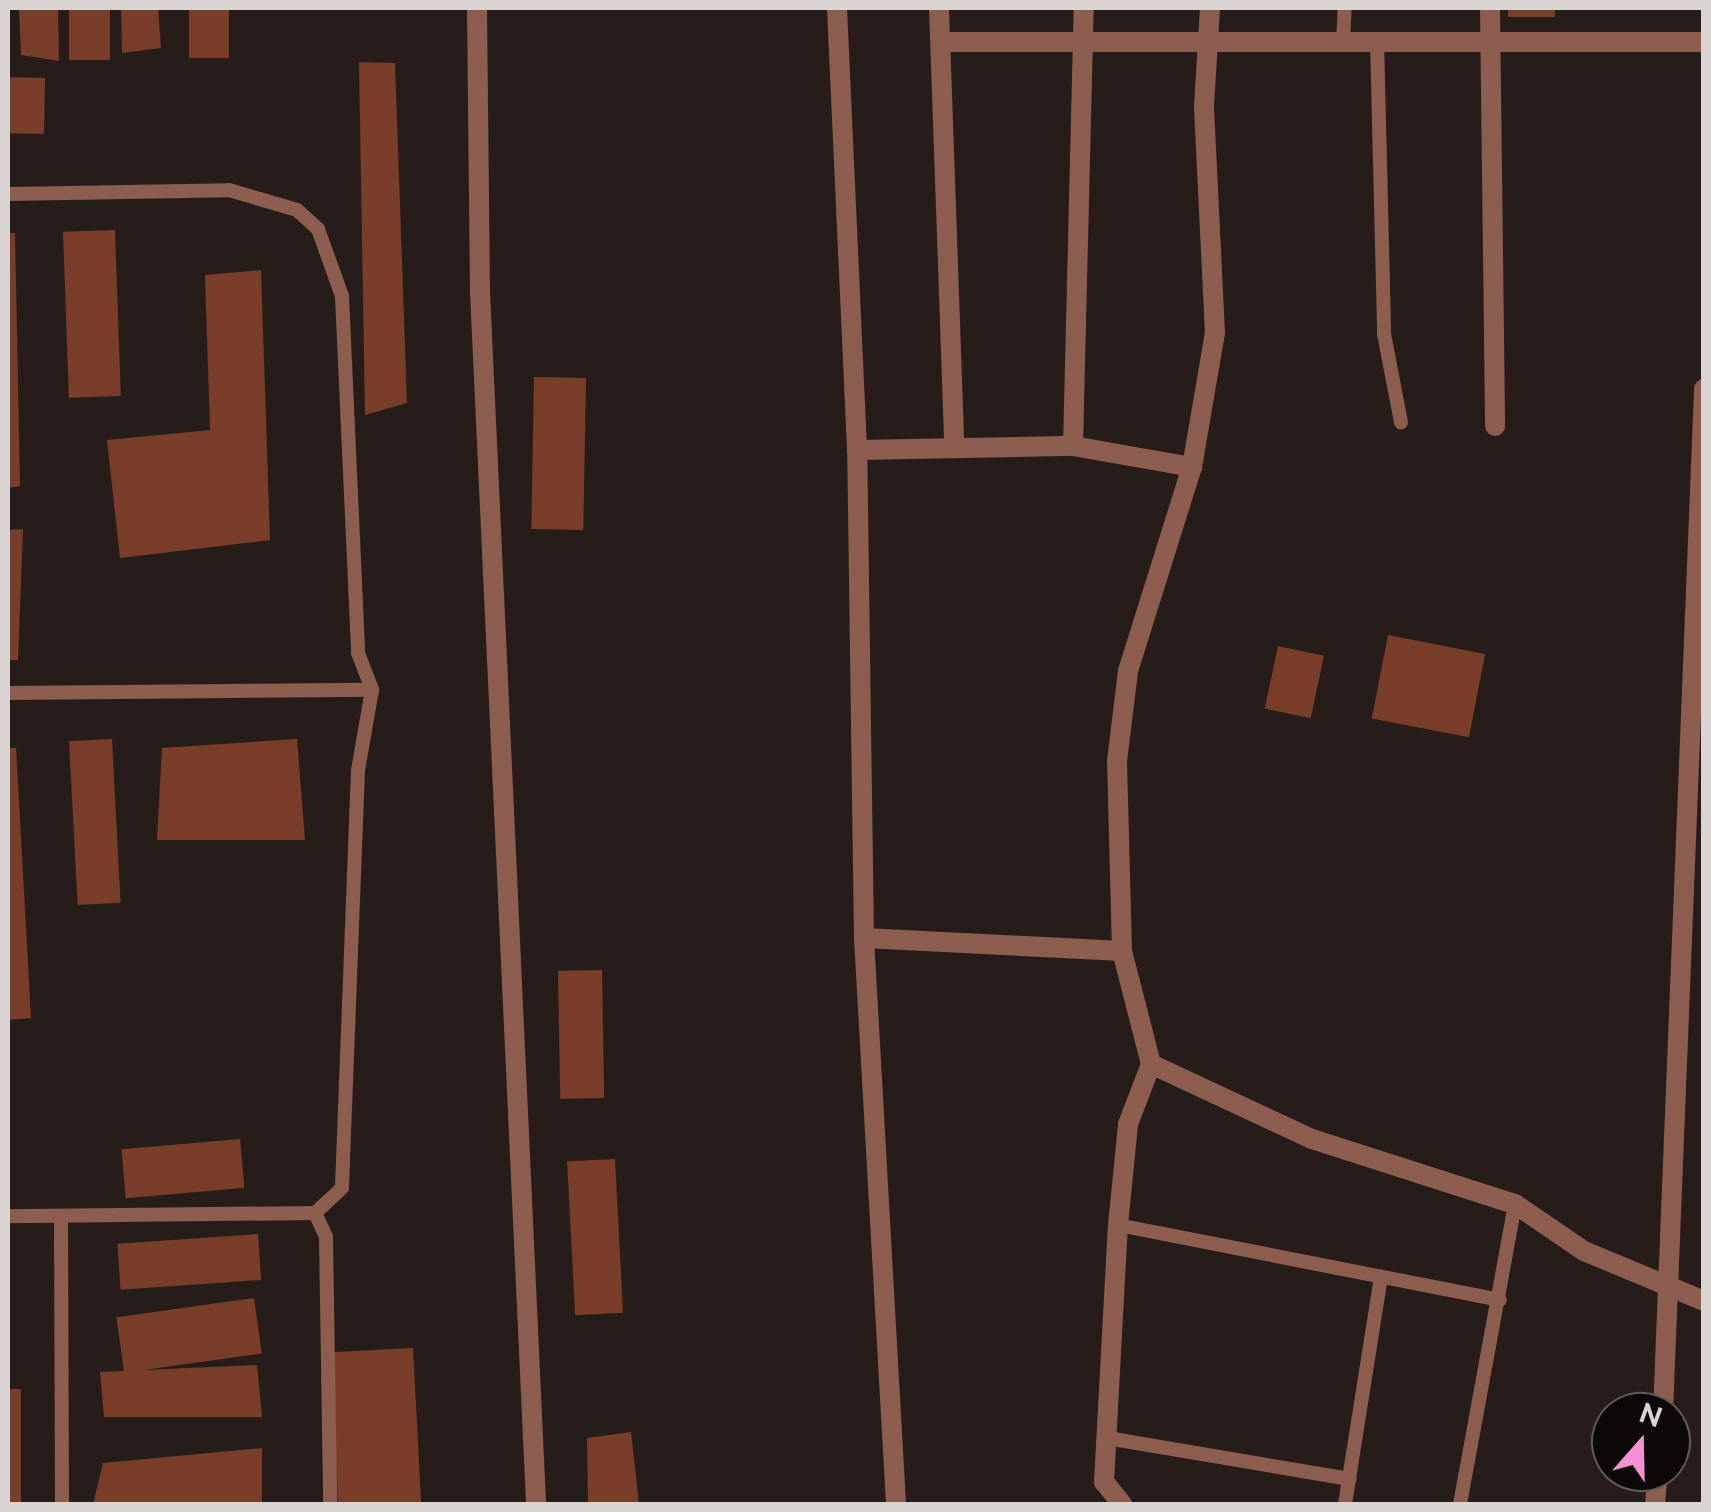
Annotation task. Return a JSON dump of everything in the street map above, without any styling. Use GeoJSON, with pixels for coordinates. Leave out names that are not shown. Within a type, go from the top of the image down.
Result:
{"type":"FeatureCollection","features":[{"type":"Feature","properties":{"kind":"street"},"geometry":{"type":"LineString","coordinates":[[477,8],[480,292],[536,1504]]}},
{"type":"Feature","properties":{"kind":"street"},"geometry":{"type":"LineString","coordinates":[[836,8],[857,450],[864,938],[896,1504]]}},
{"type":"Feature","properties":{"kind":"street"},"geometry":{"type":"LineString","coordinates":[[940,8],[954,448]]}},
{"type":"Feature","properties":{"kind":"street"},"geometry":{"type":"LineString","coordinates":[[1073,446],[1084,8]]}},
{"type":"Feature","properties":{"kind":"street"},"geometry":{"type":"LineString","coordinates":[[1122,1504],[1104,1482],[1118,1225],[1128,1124],[1151,1064],[1122,952],[1114,858],[1128,671],[1192,467],[1215,333],[1206,44],[1210,8]]}},
{"type":"Feature","properties":{"kind":"street"},"geometry":{"type":"LineString","coordinates":[[1490,8],[1494,38],[1495,426]]}},
{"type":"Feature","properties":{"kind":"street"},"geometry":{"type":"LineString","coordinates":[[941,42],[1084,48],[1494,38],[1704,42]]}},
{"type":"Feature","properties":{"kind":"street"},"geometry":{"type":"LineString","coordinates":[[1664,1392],[1672,1284],[1704,389]]}},
{"type":"Feature","properties":{"kind":"street"},"geometry":{"type":"LineString","coordinates":[[857,450],[1073,446],[1192,467]]}},
{"type":"Feature","properties":{"kind":"street"},"geometry":{"type":"LineString","coordinates":[[864,938],[1122,952]]}},
{"type":"Feature","properties":{"kind":"street"},"geometry":{"type":"LineString","coordinates":[[1151,1064],[1312,1140],[1514,1204],[1584,1250],[1672,1284],[1704,1301]]}},
{"type":"Feature","properties":{"kind":"lane"},"geometry":{"type":"LineString","coordinates":[[1343,41],[1345,8]]}},
{"type":"Feature","properties":{"kind":"lane"},"geometry":{"type":"LineString","coordinates":[[1377,40],[1384,334],[1401,422]]}},
{"type":"Feature","properties":{"kind":"lane"},"geometry":{"type":"LineString","coordinates":[[8,194],[229,190],[297,210],[318,229],[342,296],[358,653],[372,690],[358,770],[347,1152],[342,1188],[315,1213],[8,1216]]}},
{"type":"Feature","properties":{"kind":"lane"},"geometry":{"type":"LineString","coordinates":[[8,694],[372,690]]}},
{"type":"Feature","properties":{"kind":"lane"},"geometry":{"type":"LineString","coordinates":[[1460,1504],[1500,1300],[1514,1204]]}},
{"type":"Feature","properties":{"kind":"lane"},"geometry":{"type":"LineString","coordinates":[[315,1213],[326,1237],[330,1504]]}},
{"type":"Feature","properties":{"kind":"lane"},"geometry":{"type":"LineString","coordinates":[[61,1216],[62,1504]]}},
{"type":"Feature","properties":{"kind":"lane"},"geometry":{"type":"LineString","coordinates":[[1118,1225],[1500,1300]]}},
{"type":"Feature","properties":{"kind":"lane"},"geometry":{"type":"LineString","coordinates":[[1346,1504],[1381,1277]]}},
{"type":"Feature","properties":{"kind":"lane"},"geometry":{"type":"LineString","coordinates":[[1107,1438],[1350,1478]]}},
{"type":"Feature","properties":{"kind":"building"},"geometry":{"type":"Polygon","coordinates":[[[19,8],[58,8],[59,61],[21,55],[19,8]]]}},
{"type":"Feature","properties":{"kind":"building"},"geometry":{"type":"Polygon","coordinates":[[[69,8],[110,8],[110,60],[69,60],[69,8]]]}},
{"type":"Feature","properties":{"kind":"building"},"geometry":{"type":"Polygon","coordinates":[[[121,8],[158,8],[161,48],[122,53],[121,8]]]}},
{"type":"Feature","properties":{"kind":"building"},"geometry":{"type":"Polygon","coordinates":[[[189,8],[229,8],[229,58],[189,58],[189,8]]]}},
{"type":"Feature","properties":{"kind":"building"},"geometry":{"type":"Polygon","coordinates":[[[1508,8],[1555,8],[1555,17],[1508,17],[1508,8]]]}},
{"type":"Feature","properties":{"kind":"building"},"geometry":{"type":"Polygon","coordinates":[[[359,62],[395,63],[407,403],[365,415],[359,62]]]}},
{"type":"Feature","properties":{"kind":"building"},"geometry":{"type":"Polygon","coordinates":[[[8,77],[45,78],[44,134],[8,133],[8,77]]]}},
{"type":"Feature","properties":{"kind":"building"},"geometry":{"type":"Polygon","coordinates":[[[115,230],[121,396],[69,398],[63,232],[115,230]]]}},
{"type":"Feature","properties":{"kind":"building"},"geometry":{"type":"Polygon","coordinates":[[[8,233],[15,233],[20,486],[8,488],[8,233]]]}},
{"type":"Feature","properties":{"kind":"building"},"geometry":{"type":"Polygon","coordinates":[[[261,270],[270,540],[120,558],[107,440],[210,430],[205,275],[261,270]]]}},
{"type":"Feature","properties":{"kind":"building"},"geometry":{"type":"Polygon","coordinates":[[[534,377],[586,378],[583,530],[531,529],[534,377]]]}},
{"type":"Feature","properties":{"kind":"building"},"geometry":{"type":"Polygon","coordinates":[[[23,529],[18,660],[8,660],[8,530],[23,529]]]}},
{"type":"Feature","properties":{"kind":"building"},"geometry":{"type":"Polygon","coordinates":[[[1388,635],[1485,654],[1469,737],[1372,718],[1388,635]]]}},
{"type":"Feature","properties":{"kind":"building"},"geometry":{"type":"Polygon","coordinates":[[[1278,646],[1324,656],[1311,718],[1265,709],[1278,646]]]}},
{"type":"Feature","properties":{"kind":"building"},"geometry":{"type":"Polygon","coordinates":[[[112,739],[121,903],[78,905],[69,741],[112,739]]]}},
{"type":"Feature","properties":{"kind":"building"},"geometry":{"type":"Polygon","coordinates":[[[297,739],[305,840],[157,840],[162,748],[297,739]]]}},
{"type":"Feature","properties":{"kind":"building"},"geometry":{"type":"Polygon","coordinates":[[[8,748],[16,748],[31,1018],[8,1020],[8,748]]]}},
{"type":"Feature","properties":{"kind":"building"},"geometry":{"type":"Polygon","coordinates":[[[602,970],[604,1098],[560,1099],[558,971],[602,970]]]}},
{"type":"Feature","properties":{"kind":"building"},"geometry":{"type":"Polygon","coordinates":[[[240,1139],[244,1188],[126,1198],[121,1149],[240,1139]]]}},
{"type":"Feature","properties":{"kind":"building"},"geometry":{"type":"Polygon","coordinates":[[[615,1159],[623,1313],[575,1315],[567,1162],[615,1159]]]}},
{"type":"Feature","properties":{"kind":"building"},"geometry":{"type":"Polygon","coordinates":[[[258,1234],[261,1280],[121,1290],[117,1244],[258,1234]]]}},
{"type":"Feature","properties":{"kind":"building"},"geometry":{"type":"Polygon","coordinates":[[[254,1298],[262,1353],[124,1373],[116,1317],[254,1298]]]}},
{"type":"Feature","properties":{"kind":"building"},"geometry":{"type":"Polygon","coordinates":[[[413,1348],[421,1504],[338,1504],[330,1352],[413,1348]]]}},
{"type":"Feature","properties":{"kind":"building"},"geometry":{"type":"Polygon","coordinates":[[[257,1365],[262,1417],[104,1417],[100,1372],[257,1365]]]}},
{"type":"Feature","properties":{"kind":"building"},"geometry":{"type":"Polygon","coordinates":[[[8,1389],[21,1389],[21,1504],[8,1504],[8,1389]]]}},
{"type":"Feature","properties":{"kind":"building"},"geometry":{"type":"Polygon","coordinates":[[[631,1432],[639,1504],[588,1504],[587,1438],[631,1432]]]}},
{"type":"Feature","properties":{"kind":"building"},"geometry":{"type":"Polygon","coordinates":[[[262,1448],[262,1504],[93,1504],[103,1463],[262,1448]]]}}]}
